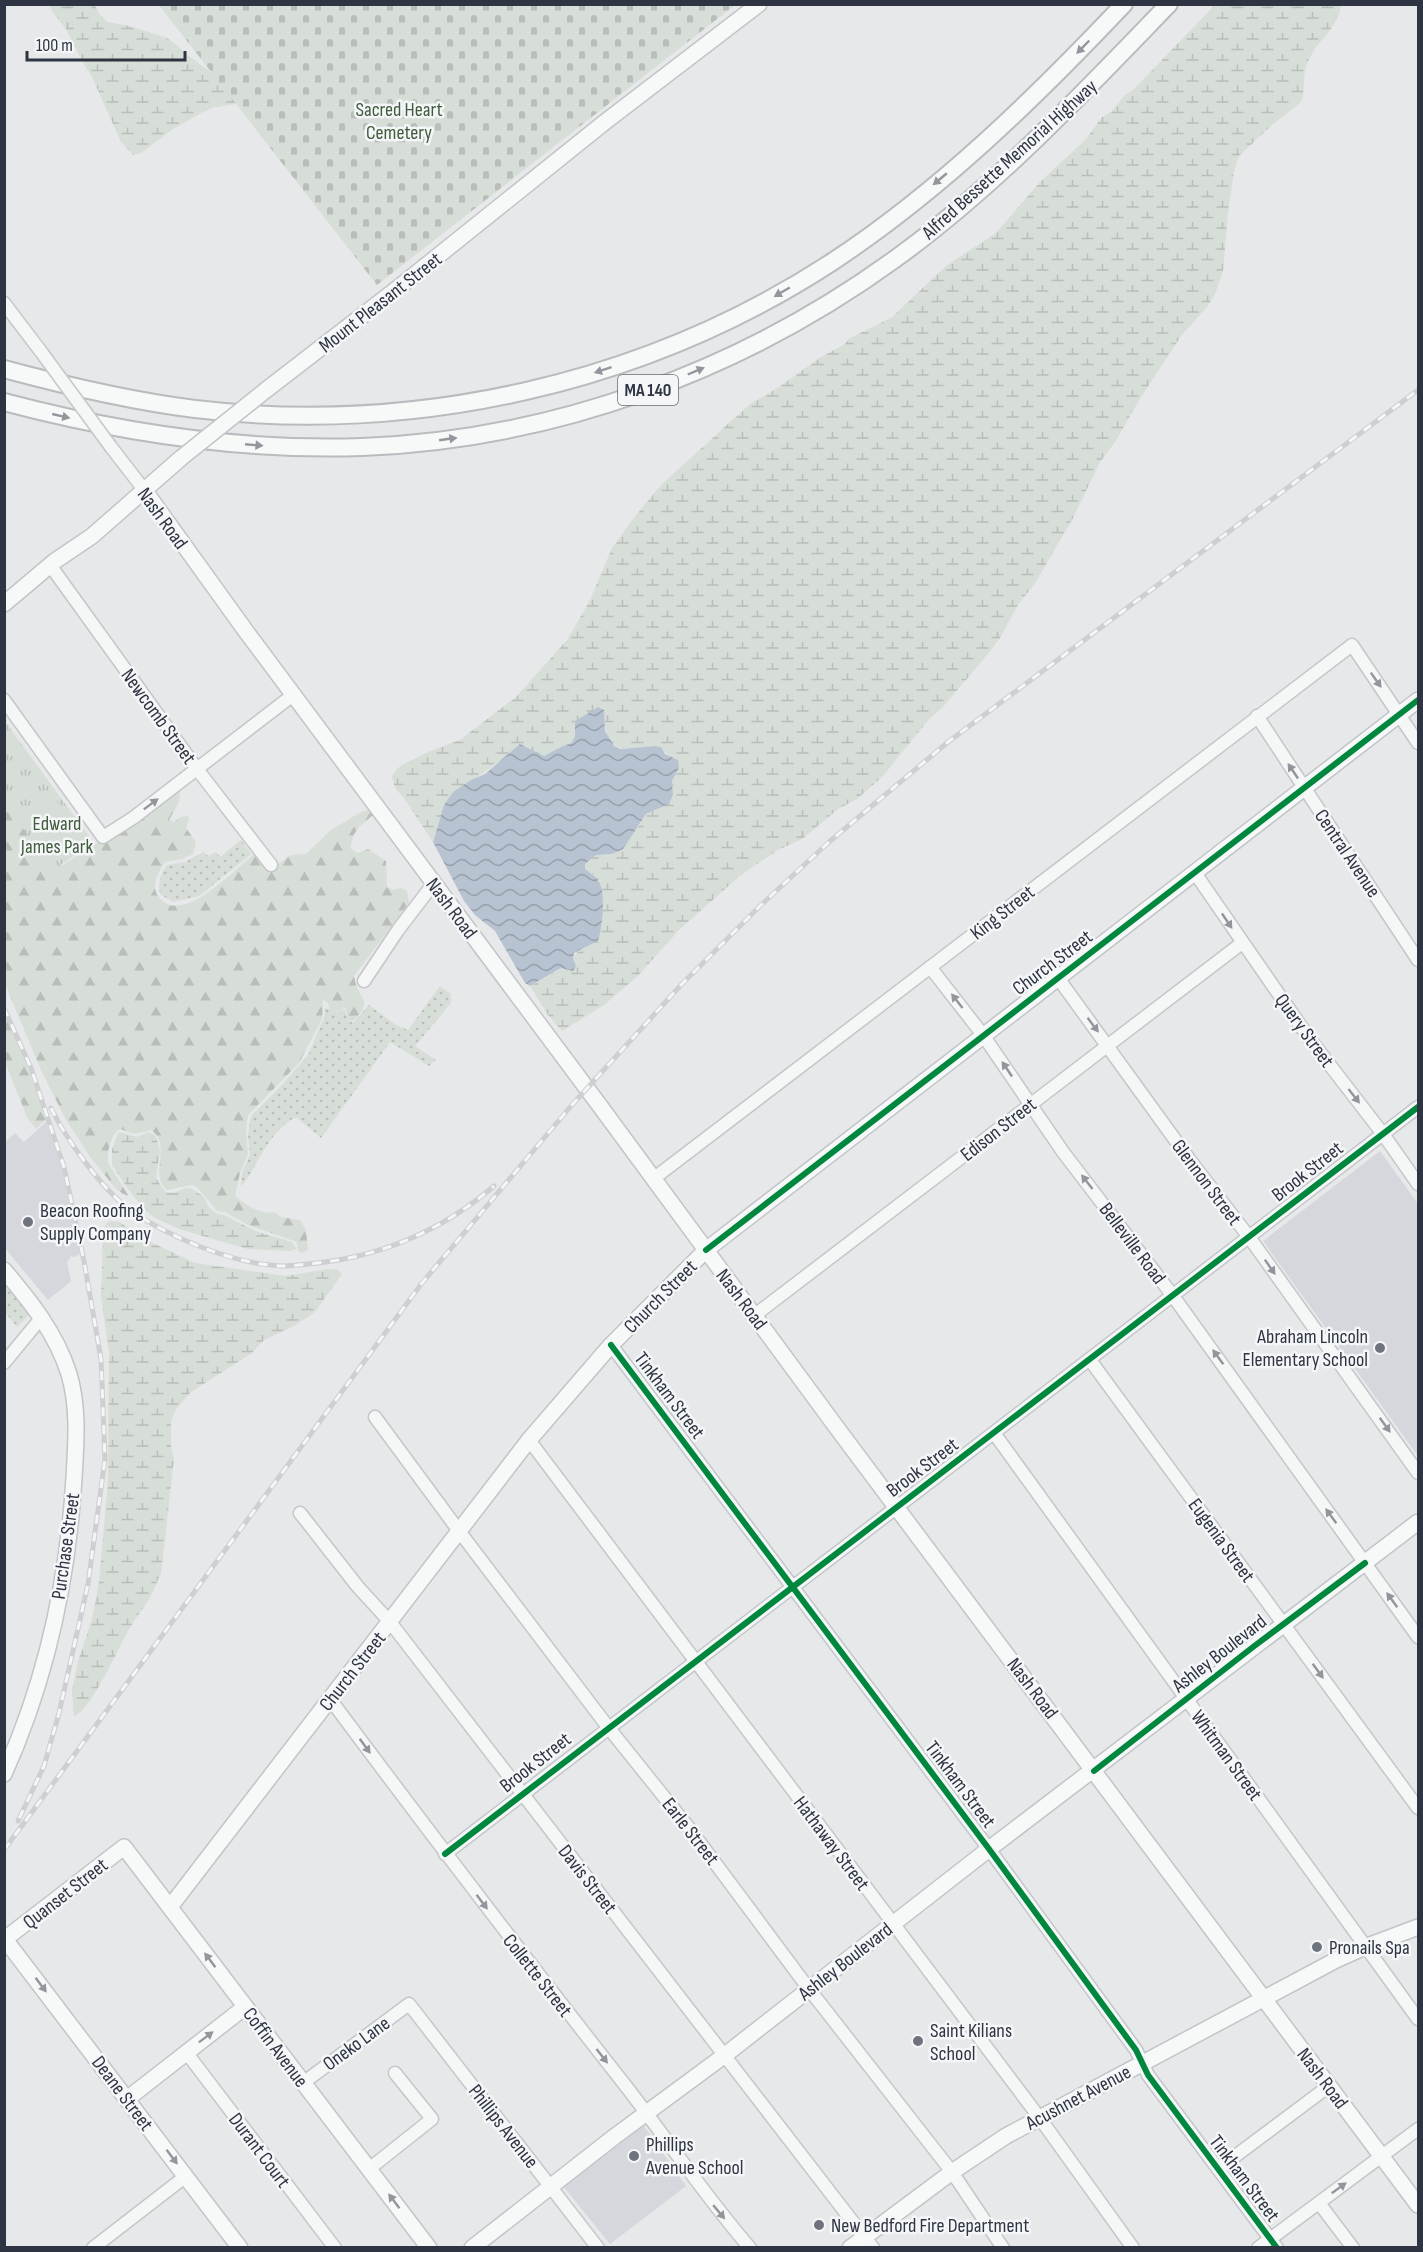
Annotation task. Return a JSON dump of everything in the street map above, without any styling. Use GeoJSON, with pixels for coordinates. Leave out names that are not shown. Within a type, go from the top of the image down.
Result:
{"type":"FeatureCollection","features":[{"type":"Feature","properties":{"kind":"highway","name":"Alfred Bessette Memorial Highway"},"geometry":{"type":"LineString","coordinates":[[4,369],[115,396],[171,406],[262,414],[318,415],[400,412],[466,404],[527,391],[613,367],[666,348],[739,316],[799,282],[857,245],[991,136],[1080,51],[1124,4]]}},
{"type":"Feature","properties":{"kind":"highway","name":"Alfred Bessette Memorial Highway"},"geometry":{"type":"LineString","coordinates":[[4,402],[111,426],[176,437],[264,446],[336,447],[416,443],[493,432],[557,418],[633,395],[750,347],[822,306],[893,261],[958,209],[1028,148],[1169,4]]}},
{"type":"Feature","properties":{"kind":"main road","name":"Mount Pleasant Street"},"geometry":{"type":"LineString","coordinates":[[4,604],[51,565],[92,536],[181,458],[266,390],[398,289],[605,122],[759,4]]}},
{"type":"Feature","properties":{"kind":"main road","name":"Nash Road"},"geometry":{"type":"LineString","coordinates":[[145,491],[653,1179],[1419,2205]]}},
{"type":"Feature","properties":{"kind":"main road","name":"Church Street"},"geometry":{"type":"LineString","coordinates":[[170,1907],[529,1440],[611,1345],[706,1250],[1419,700]]}},
{"type":"Feature","properties":{"kind":"main road","name":"Purchase Street"},"geometry":{"type":"LineString","coordinates":[[4,1270],[42,1317],[63,1358],[75,1403],[77,1433],[73,1500],[65,1567],[49,1642],[26,1717],[4,1774]]}},
{"type":"Feature","properties":{"kind":"main road","name":"Ashley Boulevard"},"geometry":{"type":"LineString","coordinates":[[472,2247],[725,2055],[1186,1698],[1419,1522]]}},
{"type":"Feature","properties":{"kind":"main road","name":"Coffin Avenue"},"geometry":{"type":"LineString","coordinates":[[124,1847],[429,2247]]}},
{"type":"Feature","properties":{"kind":"main road","name":"Quanset Street"},"geometry":{"type":"LineString","coordinates":[[5,1939],[124,1847]]}},
{"type":"Feature","properties":{"kind":"main road","name":"Acushnet Avenue"},"geometry":{"type":"LineString","coordinates":[[850,2247],[869,2242],[952,2172],[999,2140],[1263,1997],[1365,1947],[1419,1927]]}},
{"type":"Feature","properties":{"kind":"main road","name":"Deane Street"},"geometry":{"type":"LineString","coordinates":[[5,1939],[240,2247]]}},
{"type":"Feature","properties":{"kind":"main road"},"geometry":{"type":"LineString","coordinates":[[127,2098],[245,2007]]}},
{"type":"Feature","properties":{"kind":"street","name":"Nash Road"},"geometry":{"type":"LineString","coordinates":[[4,303],[145,491]]}},
{"type":"Feature","properties":{"kind":"street","name":"Newcomb Street"},"geometry":{"type":"LineString","coordinates":[[51,565],[197,769],[271,865]]}},
{"type":"Feature","properties":{"kind":"street","name":"King Street"},"geometry":{"type":"LineString","coordinates":[[653,1179],[1352,645],[1399,714]]}},
{"type":"Feature","properties":{"kind":"street"},"geometry":{"type":"LineString","coordinates":[[4,700],[103,837],[133,818],[293,694]]}},
{"type":"Feature","properties":{"kind":"street"},"geometry":{"type":"LineString","coordinates":[[1399,714],[1419,742]]}},
{"type":"Feature","properties":{"kind":"street","name":"Central Avenue"},"geometry":{"type":"LineString","coordinates":[[1257,716],[1419,960]]}},
{"type":"Feature","properties":{"kind":"street","name":"Query Street"},"geometry":{"type":"LineString","coordinates":[[1195,873],[1309,1038],[1419,1184]]}},
{"type":"Feature","properties":{"kind":"street"},"geometry":{"type":"LineString","coordinates":[[364,981],[398,930],[434,883]]}},
{"type":"Feature","properties":{"kind":"street","name":"Edison Street"},"geometry":{"type":"LineString","coordinates":[[755,1315],[1242,943]]}},
{"type":"Feature","properties":{"kind":"street","name":"Belleville Road"},"geometry":{"type":"LineString","coordinates":[[930,967],[983,1035],[1063,1152],[1173,1296],[1419,1636]]}},
{"type":"Feature","properties":{"kind":"street","name":"Glennon Street"},"geometry":{"type":"LineString","coordinates":[[1058,978],[1419,1473]]}},
{"type":"Feature","properties":{"kind":"street","name":"Brook Street"},"geometry":{"type":"LineString","coordinates":[[445,1854],[1419,1107]]}},
{"type":"Feature","properties":{"kind":"street"},"geometry":{"type":"LineString","coordinates":[[4,1363],[42,1317]]}},
{"type":"Feature","properties":{"kind":"street","name":"Tinkham Street"},"geometry":{"type":"LineString","coordinates":[[611,1345],[989,1849],[1136,2050],[1154,2084],[1273,2243]]}},
{"type":"Feature","properties":{"kind":"street","name":"Eugenia Street"},"geometry":{"type":"LineString","coordinates":[[1090,1360],[1419,1808]]}},
{"type":"Feature","properties":{"kind":"street","name":"Earle Street"},"geometry":{"type":"LineString","coordinates":[[375,1417],[608,1727],[689,1828],[809,1989],[952,2172],[1003,2247]]}},
{"type":"Feature","properties":{"kind":"street","name":"Whitman Street"},"geometry":{"type":"LineString","coordinates":[[994,1433],[1419,2019]]}},
{"type":"Feature","properties":{"kind":"street","name":"Hathaway Street"},"geometry":{"type":"LineString","coordinates":[[529,1440],[1039,2118],[1133,2247]]}},
{"type":"Feature","properties":{"kind":"street","name":"Davis Street"},"geometry":{"type":"LineString","coordinates":[[300,1513],[358,1587],[390,1622],[869,2242]]}},
{"type":"Feature","properties":{"kind":"street","name":"Collette Street"},"geometry":{"type":"LineString","coordinates":[[330,1699],[445,1854],[646,2113],[715,2208],[750,2247]]}},
{"type":"Feature","properties":{"kind":"street","name":"Oneko Lane"},"geometry":{"type":"LineString","coordinates":[[303,2083],[409,2004]]}},
{"type":"Feature","properties":{"kind":"street","name":"Phillips Avenue"},"geometry":{"type":"LineString","coordinates":[[409,2004],[598,2247]]}},
{"type":"Feature","properties":{"kind":"street","name":"Durant Court"},"geometry":{"type":"LineString","coordinates":[[186,2052],[335,2247]]}},
{"type":"Feature","properties":{"kind":"street"},"geometry":{"type":"LineString","coordinates":[[369,2169],[432,2119],[395,2073]]}},
{"type":"Feature","properties":{"kind":"street"},"geometry":{"type":"LineString","coordinates":[[1218,2169],[1329,2086]]}},
{"type":"Feature","properties":{"kind":"street"},"geometry":{"type":"LineString","coordinates":[[1258,2247],[1273,2243],[1319,2203],[1419,2129]]}},
{"type":"Feature","properties":{"kind":"street"},"geometry":{"type":"LineString","coordinates":[[93,2247],[186,2176]]}},
{"type":"Feature","properties":{"kind":"street"},"geometry":{"type":"LineString","coordinates":[[1319,2203],[1353,2247]]}},
{"type":"Feature","properties":{"kind":"shaded area"},"geometry":{"type":"Polygon","coordinates":[[[46,1122],[61,1165],[80,1254],[75,1257],[71,1256],[67,1262],[71,1281],[48,1300],[4,1247],[5,1142],[15,1133],[24,1142],[46,1122]]]}},
{"type":"Feature","properties":{"kind":"shaded area","name":"Abraham Lincoln Elementary School"},"geometry":{"type":"Polygon","coordinates":[[[1380,1151],[1418,1204],[1418,1456],[1263,1241],[1380,1151]]]}},
{"type":"Feature","properties":{"kind":"shaded area","name":"Phillips Avenue School"},"geometry":{"type":"Polygon","coordinates":[[[644,2126],[686,2186],[610,2244],[563,2186],[644,2126]]]}},
{"type":"Feature","properties":{"kind":"green space"},"geometry":{"type":"Polygon","coordinates":[[[50,5],[95,5],[107,22],[130,26],[167,38],[227,84],[237,99],[236,104],[215,107],[201,113],[173,129],[141,153],[133,155],[121,142],[92,77],[50,5]]]}},
{"type":"Feature","properties":{"kind":"green space","name":"Sacred Heart Cemetery"},"geometry":{"type":"Polygon","coordinates":[[[159,5],[735,5],[377,285],[159,5]]]}},
{"type":"Feature","properties":{"kind":"green space"},"geometry":{"type":"Polygon","coordinates":[[[1215,5],[1340,5],[1341,7],[1330,30],[1307,64],[1301,102],[1239,156],[1234,171],[1228,213],[1223,271],[1215,294],[1207,307],[1181,336],[1115,442],[1100,462],[1072,520],[1034,585],[1019,603],[1000,638],[983,660],[942,708],[929,719],[883,776],[857,799],[838,809],[802,839],[778,850],[742,874],[680,929],[638,976],[604,1005],[562,1031],[548,1015],[530,986],[564,966],[582,949],[594,944],[593,874],[585,869],[585,864],[596,855],[612,854],[639,826],[646,814],[669,804],[673,795],[672,781],[679,768],[662,748],[627,748],[613,744],[606,727],[604,710],[595,708],[591,713],[575,721],[573,743],[544,756],[505,758],[480,775],[444,805],[433,842],[395,788],[392,776],[404,764],[460,740],[516,697],[567,640],[590,600],[612,548],[661,485],[750,404],[776,389],[821,357],[845,344],[850,338],[891,318],[946,266],[996,233],[1040,182],[1086,139],[1102,117],[1111,112],[1125,95],[1132,91],[1215,5]]]}},
{"type":"Feature","properties":{"kind":"green space","name":"Edward James Park"},"geometry":{"type":"Polygon","coordinates":[[[4,720],[93,842],[52,871],[5,802],[4,720]]]}},
{"type":"Feature","properties":{"kind":"green space"},"geometry":{"type":"Polygon","coordinates":[[[4,788],[62,866],[92,845],[106,839],[177,789],[180,791],[179,802],[169,820],[174,822],[180,817],[188,816],[186,828],[196,842],[193,854],[165,862],[156,878],[155,887],[158,896],[168,904],[180,905],[194,901],[208,892],[256,853],[268,871],[291,855],[306,854],[331,830],[370,809],[373,815],[355,833],[351,849],[358,853],[368,849],[386,861],[387,887],[407,891],[409,903],[354,976],[364,1000],[359,1014],[352,1022],[347,1019],[346,1007],[340,1011],[330,1010],[328,1003],[323,1000],[322,1019],[299,1063],[248,1115],[246,1130],[248,1155],[240,1173],[235,1196],[258,1211],[274,1212],[281,1217],[300,1220],[306,1230],[308,1250],[302,1253],[298,1251],[297,1242],[248,1225],[225,1212],[217,1211],[198,1188],[192,1185],[167,1190],[160,1177],[160,1143],[151,1130],[135,1134],[120,1129],[110,1144],[108,1163],[129,1196],[115,1188],[88,1154],[64,1116],[41,1070],[5,984],[4,788]]]}},
{"type":"Feature","properties":{"kind":"green space"},"geometry":{"type":"Polygon","coordinates":[[[56,800],[83,838],[61,854],[34,815],[56,800]]]}},
{"type":"Feature","properties":{"kind":"green space"},"geometry":{"type":"Polygon","coordinates":[[[241,840],[251,854],[199,896],[173,902],[160,894],[160,879],[167,865],[185,862],[203,852],[208,856],[216,852],[220,857],[241,840]]]}},
{"type":"Feature","properties":{"kind":"green space"},"geometry":{"type":"Polygon","coordinates":[[[440,986],[451,994],[451,1003],[415,1046],[436,1060],[429,1066],[390,1042],[321,1138],[296,1117],[286,1123],[271,1140],[241,1187],[242,1173],[250,1155],[248,1135],[251,1116],[308,1055],[324,1018],[325,1008],[339,1012],[345,1009],[347,1020],[353,1023],[369,1005],[396,1025],[408,1030],[440,986]]]}},
{"type":"Feature","properties":{"kind":"green space"},"geometry":{"type":"Polygon","coordinates":[[[5,1014],[20,1046],[46,1119],[36,1129],[27,1117],[5,1062],[5,1014]]]}},
{"type":"Feature","properties":{"kind":"green space"},"geometry":{"type":"Polygon","coordinates":[[[118,1132],[137,1137],[148,1132],[155,1135],[160,1149],[156,1178],[165,1192],[174,1193],[185,1188],[192,1189],[203,1196],[209,1207],[217,1214],[224,1215],[255,1231],[292,1242],[296,1249],[290,1251],[248,1249],[182,1230],[155,1218],[146,1211],[128,1189],[112,1165],[112,1150],[118,1132]]]}},
{"type":"Feature","properties":{"kind":"green space"},"geometry":{"type":"Polygon","coordinates":[[[109,1221],[120,1222],[140,1237],[195,1263],[286,1276],[328,1269],[338,1270],[342,1274],[314,1313],[292,1327],[264,1340],[252,1353],[191,1392],[176,1409],[171,1421],[171,1446],[174,1459],[161,1574],[151,1596],[131,1626],[97,1689],[89,1702],[74,1716],[72,1691],[78,1661],[92,1620],[99,1582],[108,1482],[109,1352],[101,1296],[103,1237],[109,1221]]]}},
{"type":"Feature","properties":{"kind":"green space"},"geometry":{"type":"Polygon","coordinates":[[[5,1285],[29,1315],[17,1327],[5,1312],[5,1285]]]}},
{"type":"Feature","properties":{"kind":"water"},"geometry":{"type":"Polygon","coordinates":[[[598,707],[604,710],[605,731],[614,746],[621,749],[656,746],[662,748],[665,754],[678,760],[679,768],[672,781],[673,795],[669,804],[646,814],[623,849],[612,854],[596,855],[585,864],[585,869],[597,879],[602,892],[601,929],[598,941],[574,953],[573,959],[576,966],[573,971],[561,968],[530,986],[525,983],[495,931],[475,915],[464,901],[433,842],[444,805],[453,792],[485,774],[520,744],[544,756],[572,743],[575,736],[575,721],[598,707]]]}},
{"type":"Feature","properties":{"kind":"railway"},"geometry":{"type":"LineString","coordinates":[[4,1850],[422,1283],[571,1106],[681,985],[760,906],[829,842],[948,742],[1418,390]]}},
{"type":"Feature","properties":{"kind":"railway"},"geometry":{"type":"LineString","coordinates":[[4,1008],[31,1068],[64,1167],[84,1261],[101,1359],[105,1459],[88,1584],[59,1713],[44,1766],[18,1821]]}},
{"type":"Feature","properties":{"kind":"railway"},"geometry":{"type":"LineString","coordinates":[[51,1108],[86,1163],[129,1209],[182,1239],[222,1254],[262,1264],[288,1266],[334,1261],[384,1249],[431,1229],[474,1202],[494,1186]]}},
{"type":"Feature","properties":{"kind":"cycle path"},"geometry":{"type":"LineString","coordinates":[[706,1250],[1418,700]]}},
{"type":"Feature","properties":{"kind":"cycle path"},"geometry":{"type":"LineString","coordinates":[[445,1854],[1418,1107]]}},
{"type":"Feature","properties":{"kind":"cycle path"},"geometry":{"type":"LineString","coordinates":[[611,1345],[989,1849],[1136,2050],[1148,2075],[1277,2248]]}},
{"type":"Feature","properties":{"kind":"cycle path"},"geometry":{"type":"LineString","coordinates":[[1094,1771],[1365,1563]]}},
{"type":"Feature","properties":{"kind":"place","name":"Beacon Roofing Supply Company"},"geometry":{"type":"Point","coordinates":[28,1222]}},
{"type":"Feature","properties":{"kind":"place","name":"Abraham Lincoln Elementary School"},"geometry":{"type":"Point","coordinates":[1380,1348]}},
{"type":"Feature","properties":{"kind":"place","name":"Pronails Spa"},"geometry":{"type":"Point","coordinates":[1317,1947]}},
{"type":"Feature","properties":{"kind":"place","name":"Saint Kilians School"},"geometry":{"type":"Point","coordinates":[918,2041]}},
{"type":"Feature","properties":{"kind":"place","name":"Phillips Avenue School"},"geometry":{"type":"Point","coordinates":[634,2156]}},
{"type":"Feature","properties":{"kind":"place","name":"New Bedford Fire Department"},"geometry":{"type":"Point","coordinates":[819,2225]}}]}
